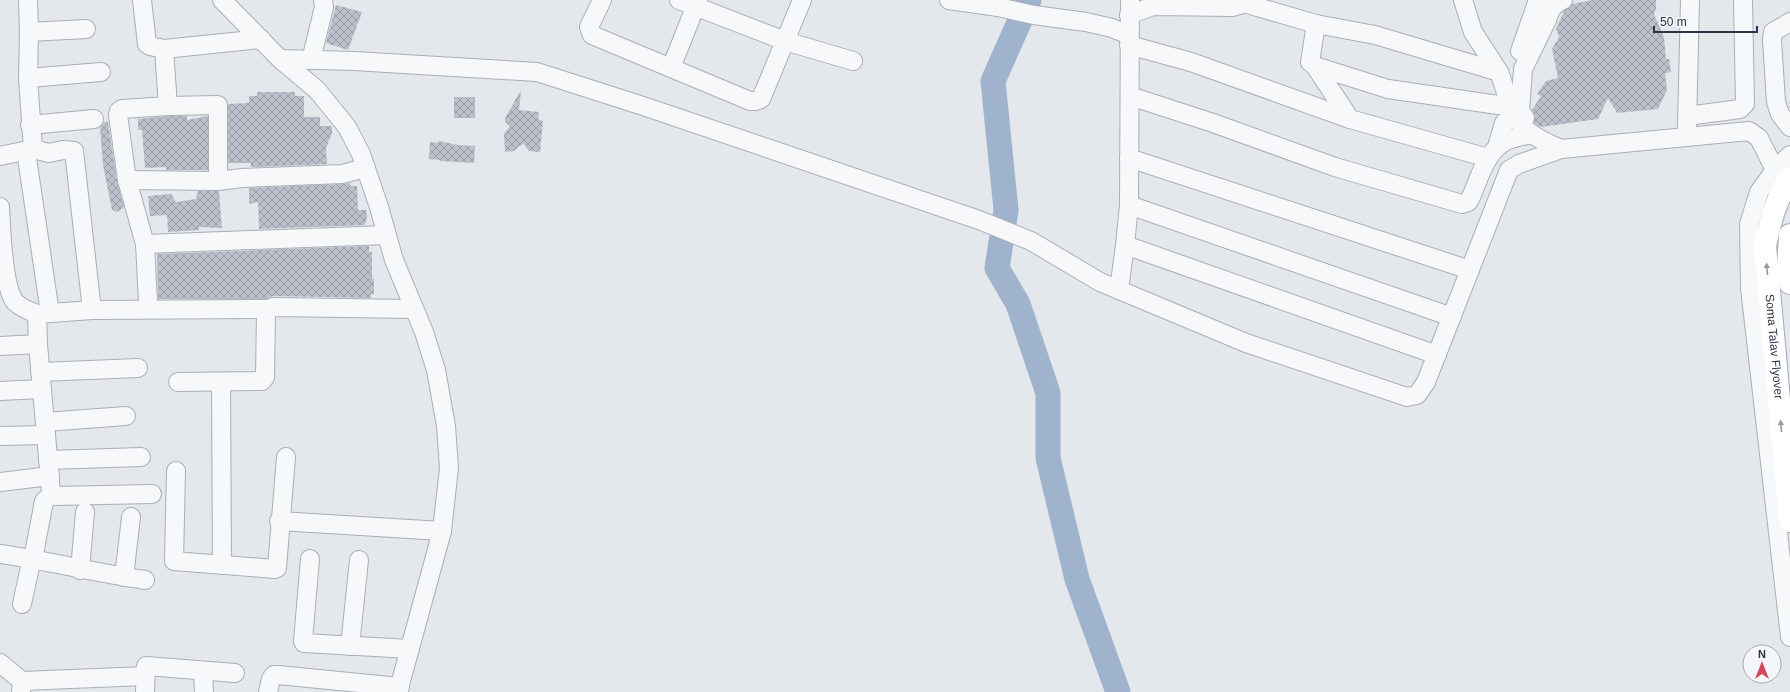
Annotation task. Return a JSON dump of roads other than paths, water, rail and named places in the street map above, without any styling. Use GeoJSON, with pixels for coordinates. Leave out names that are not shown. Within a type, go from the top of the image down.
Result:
{"type":"FeatureCollection","features":[{"type":"Feature","properties":{"kind":"main road","name":"Soma Talav Flyover"},"geometry":{"type":"LineString","coordinates":[[1783,174],[1779,194],[1770,220],[1765,246],[1790,521]]}},
{"type":"Feature","properties":{"kind":"main road","name":"Soma Talav Flyover"},"geometry":{"type":"LineString","coordinates":[[1790,235],[1788,269],[1790,283]]}},
{"type":"Feature","properties":{"kind":"street"},"geometry":{"type":"LineString","coordinates":[[28,0],[30,150],[44,314],[38,344],[52,494]]}},
{"type":"Feature","properties":{"kind":"street"},"geometry":{"type":"LineString","coordinates":[[142,0],[147,44],[150,46],[164,49],[261,38]]}},
{"type":"Feature","properties":{"kind":"street"},"geometry":{"type":"LineString","coordinates":[[222,0],[280,59],[317,90],[341,117],[361,154],[379,207],[394,260],[414,309],[436,370],[446,426],[449,468],[442,531],[399,689],[274,675],[271,678],[268,692]]}},
{"type":"Feature","properties":{"kind":"street"},"geometry":{"type":"LineString","coordinates":[[311,60],[324,7],[323,0]]}},
{"type":"Feature","properties":{"kind":"street"},"geometry":{"type":"LineString","coordinates":[[602,0],[590,27],[592,35],[750,101],[761,99],[802,0]]}},
{"type":"Feature","properties":{"kind":"street"},"geometry":{"type":"LineString","coordinates":[[949,0],[998,7],[1034,15],[1086,22],[1112,28],[1129,40],[1350,118],[1492,152],[1507,141],[1532,134]]}},
{"type":"Feature","properties":{"kind":"street"},"geometry":{"type":"LineString","coordinates":[[1463,0],[1473,32],[1502,79],[1515,115],[1522,126],[1532,134],[1566,149]]}},
{"type":"Feature","properties":{"kind":"street"},"geometry":{"type":"LineString","coordinates":[[1502,79],[1523,44],[1538,0]]}},
{"type":"Feature","properties":{"kind":"street"},"geometry":{"type":"LineString","coordinates":[[1563,0],[1549,12],[1547,20],[1523,69],[1520,111],[1531,126],[1566,149]]}},
{"type":"Feature","properties":{"kind":"street"},"geometry":{"type":"LineString","coordinates":[[1687,137],[1690,0]]}},
{"type":"Feature","properties":{"kind":"street"},"geometry":{"type":"LineString","coordinates":[[1687,116],[1740,109],[1745,104],[1744,0]]}},
{"type":"Feature","properties":{"kind":"street"},"geometry":{"type":"LineString","coordinates":[[671,68],[691,2],[785,42],[853,61]]}},
{"type":"Feature","properties":{"kind":"street"},"geometry":{"type":"LineString","coordinates":[[1118,290],[1125,245],[1128,205],[1130,96],[1129,8],[1192,5],[1232,8],[1252,2],[1316,24],[1375,35],[1502,79]]}},
{"type":"Feature","properties":{"kind":"street"},"geometry":{"type":"LineString","coordinates":[[1790,22],[1773,32],[1772,40],[1776,102],[1780,114],[1790,128]]}},
{"type":"Feature","properties":{"kind":"street"},"geometry":{"type":"LineString","coordinates":[[1316,24],[1310,62],[1315,66],[1350,118]]}},
{"type":"Feature","properties":{"kind":"street"},"geometry":{"type":"LineString","coordinates":[[29,32],[86,29]]}},
{"type":"Feature","properties":{"kind":"street"},"geometry":{"type":"LineString","coordinates":[[164,49],[168,106]]}},
{"type":"Feature","properties":{"kind":"street"},"geometry":{"type":"LineString","coordinates":[[280,59],[538,72],[650,108],[979,220],[1031,241],[1100,282],[1246,343],[1407,397],[1417,395],[1426,382],[1470,270],[1513,172],[1519,164],[1566,149],[1687,137],[1737,136],[1749,131],[1759,138],[1783,174]]}},
{"type":"Feature","properties":{"kind":"street"},"geometry":{"type":"LineString","coordinates":[[1315,66],[1388,89],[1512,107]]}},
{"type":"Feature","properties":{"kind":"street"},"geometry":{"type":"LineString","coordinates":[[28,78],[100,72]]}},
{"type":"Feature","properties":{"kind":"street"},"geometry":{"type":"LineString","coordinates":[[1130,96],[1213,123],[1335,167],[1462,204],[1468,202],[1472,197],[1504,123]]}},
{"type":"Feature","properties":{"kind":"street"},"geometry":{"type":"LineString","coordinates":[[148,302],[145,244],[128,180],[118,111],[122,109],[168,106],[218,105],[218,181]]}},
{"type":"Feature","properties":{"kind":"street"},"geometry":{"type":"LineString","coordinates":[[1711,113],[1737,136]]}},
{"type":"Feature","properties":{"kind":"street"},"geometry":{"type":"LineString","coordinates":[[30,125],[94,119]]}},
{"type":"Feature","properties":{"kind":"street"},"geometry":{"type":"LineString","coordinates":[[0,156],[30,150],[48,152],[63,150],[74,151],[92,310]]}},
{"type":"Feature","properties":{"kind":"street"},"geometry":{"type":"LineString","coordinates":[[1790,155],[1783,174],[1759,192],[1749,224],[1750,288],[1790,637]]}},
{"type":"Feature","properties":{"kind":"street"},"geometry":{"type":"LineString","coordinates":[[1129,158],[1470,270]]}},
{"type":"Feature","properties":{"kind":"street"},"geometry":{"type":"LineString","coordinates":[[128,180],[218,181],[242,178],[342,174],[366,168]]}},
{"type":"Feature","properties":{"kind":"street"},"geometry":{"type":"LineString","coordinates":[[1128,205],[1452,317]]}},
{"type":"Feature","properties":{"kind":"street"},"geometry":{"type":"LineString","coordinates":[[0,207],[2,250],[10,292],[7,300],[22,308],[44,314],[92,310],[268,309],[273,307],[414,309]]}},
{"type":"Feature","properties":{"kind":"street"},"geometry":{"type":"LineString","coordinates":[[145,244],[386,235]]}},
{"type":"Feature","properties":{"kind":"street"},"geometry":{"type":"LineString","coordinates":[[1125,245],[1437,355]]}},
{"type":"Feature","properties":{"kind":"street"},"geometry":{"type":"LineString","coordinates":[[178,382],[264,380],[266,313],[268,309]]}},
{"type":"Feature","properties":{"kind":"street"},"geometry":{"type":"LineString","coordinates":[[0,346],[38,344]]}},
{"type":"Feature","properties":{"kind":"street"},"geometry":{"type":"LineString","coordinates":[[0,391],[41,380],[138,368]]}},
{"type":"Feature","properties":{"kind":"street"},"geometry":{"type":"LineString","coordinates":[[221,382],[222,566]]}},
{"type":"Feature","properties":{"kind":"street"},"geometry":{"type":"LineString","coordinates":[[0,436],[126,416]]}},
{"type":"Feature","properties":{"kind":"street"},"geometry":{"type":"LineString","coordinates":[[0,482],[49,468],[142,457]]}},
{"type":"Feature","properties":{"kind":"street"},"geometry":{"type":"LineString","coordinates":[[176,471],[174,561],[222,566],[276,569],[279,521],[286,457]]}},
{"type":"Feature","properties":{"kind":"street"},"geometry":{"type":"LineString","coordinates":[[52,494],[54,496],[152,494]]}},
{"type":"Feature","properties":{"kind":"street"},"geometry":{"type":"LineString","coordinates":[[22,604],[33,559],[44,501],[52,494]]}},
{"type":"Feature","properties":{"kind":"street"},"geometry":{"type":"LineString","coordinates":[[80,570],[85,512]]}},
{"type":"Feature","properties":{"kind":"street"},"geometry":{"type":"LineString","coordinates":[[124,577],[131,517]]}},
{"type":"Feature","properties":{"kind":"street"},"geometry":{"type":"LineString","coordinates":[[279,521],[442,531]]}},
{"type":"Feature","properties":{"kind":"street"},"geometry":{"type":"LineString","coordinates":[[0,554],[33,559],[80,570],[145,580]]}},
{"type":"Feature","properties":{"kind":"street"},"geometry":{"type":"LineString","coordinates":[[310,559],[303,641],[306,644],[410,649]]}},
{"type":"Feature","properties":{"kind":"street"},"geometry":{"type":"LineString","coordinates":[[350,646],[359,560]]}},
{"type":"Feature","properties":{"kind":"street"},"geometry":{"type":"LineString","coordinates":[[0,663],[22,687],[145,684],[146,666],[235,673]]}},
{"type":"Feature","properties":{"kind":"street"},"geometry":{"type":"LineString","coordinates":[[203,671],[204,692]]}},
{"type":"Feature","properties":{"kind":"waterway"},"geometry":{"type":"LineString","coordinates":[[1029,0],[993,81],[1006,210],[997,268],[1018,304],[1048,393],[1048,458],[1077,579],[1118,692]]}}]}
